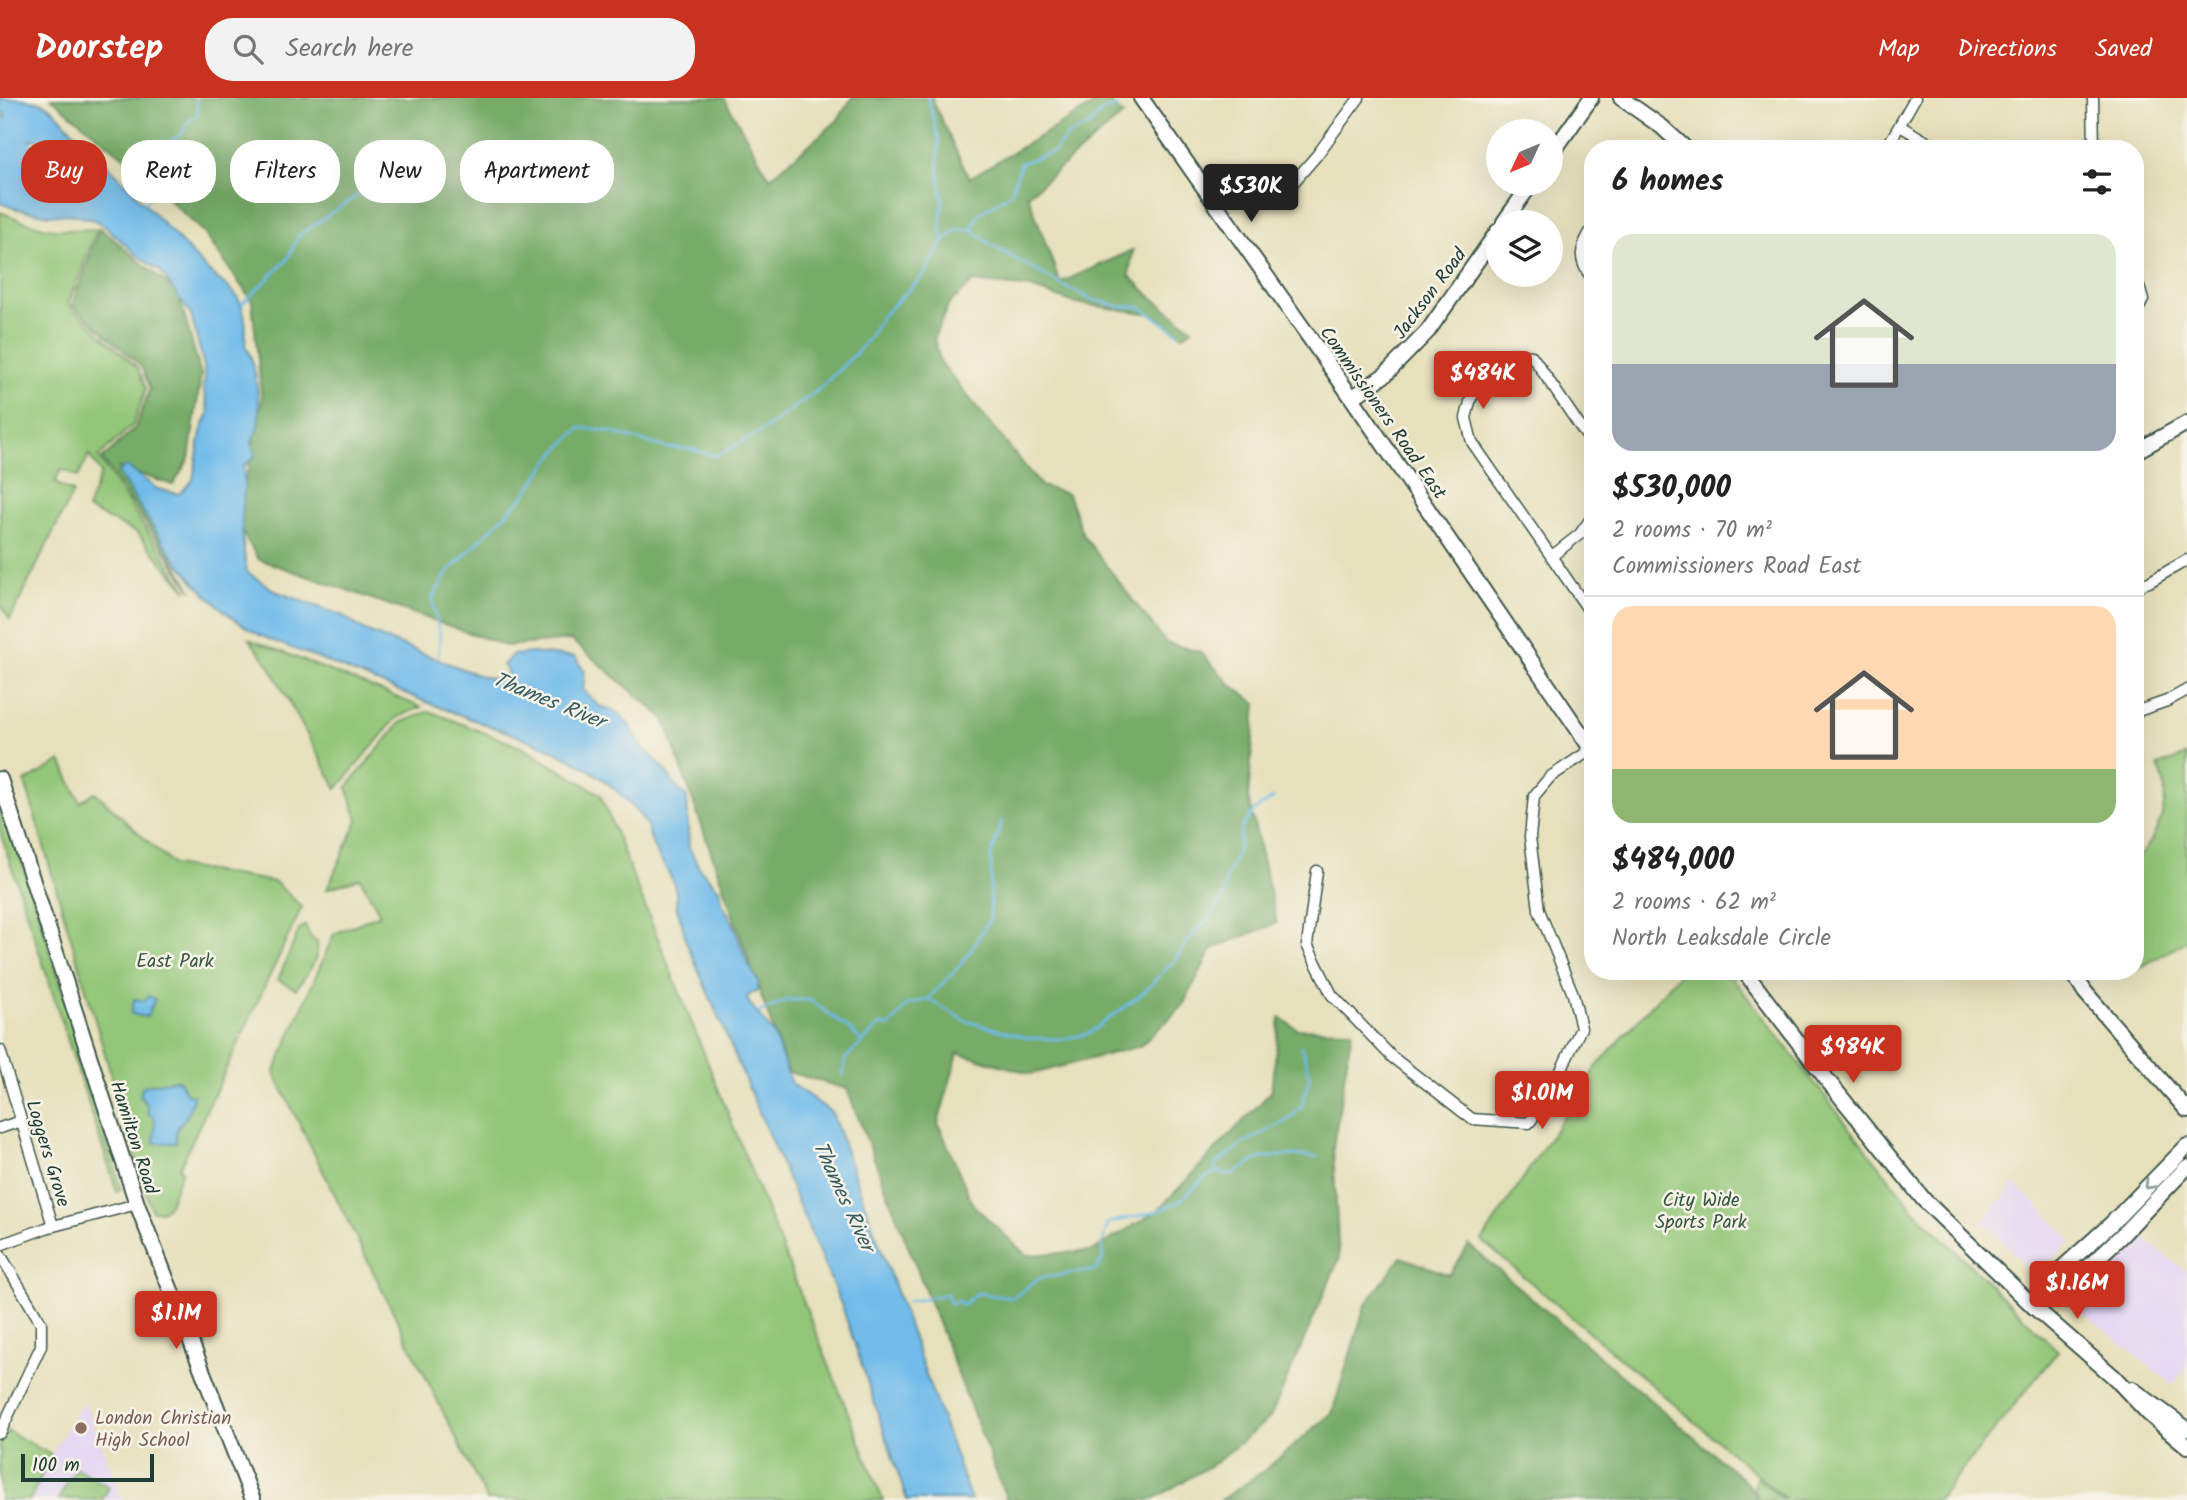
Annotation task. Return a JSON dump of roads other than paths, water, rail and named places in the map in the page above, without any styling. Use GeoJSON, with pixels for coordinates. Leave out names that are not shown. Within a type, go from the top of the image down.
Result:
{"type":"FeatureCollection","features":[{"type":"Feature","properties":{"kind":"main road","name":"Commissioners Road East"},"geometry":{"type":"LineString","coordinates":[[1141,98],[1352,398],[1584,737]]}},
{"type":"Feature","properties":{"kind":"main road"},"geometry":{"type":"LineString","coordinates":[[1563,138],[1591,98]]}},
{"type":"Feature","properties":{"kind":"main road"},"geometry":{"type":"LineString","coordinates":[[1621,98],[1676,140]]}},
{"type":"Feature","properties":{"kind":"main road","name":"Jackson Road"},"geometry":{"type":"LineString","coordinates":[[1352,398],[1386,374],[1428,331],[1486,248]]}},
{"type":"Feature","properties":{"kind":"main road"},"geometry":{"type":"LineString","coordinates":[[2144,447],[2187,423]]}},
{"type":"Feature","properties":{"kind":"main road","name":"Hamilton Road"},"geometry":{"type":"LineString","coordinates":[[0,779],[137,1204],[253,1500]]}},
{"type":"Feature","properties":{"kind":"main road"},"geometry":{"type":"LineString","coordinates":[[1751,980],[1828,1082],[1924,1200],[2034,1307],[2187,1446]]}},
{"type":"Feature","properties":{"kind":"main road"},"geometry":{"type":"LineString","coordinates":[[2078,980],[2124,1038],[2186,1106]]}},
{"type":"Feature","properties":{"kind":"main road"},"geometry":{"type":"LineString","coordinates":[[2034,1307],[2047,1282],[2111,1224],[2187,1146]]}},
{"type":"Feature","properties":{"kind":"main road"},"geometry":{"type":"LineString","coordinates":[[2034,1307],[2061,1293],[2122,1236],[2187,1167]]}},
{"type":"Feature","properties":{"kind":"main road"},"geometry":{"type":"LineString","coordinates":[[2113,1377],[2156,1404],[2187,1429]]}},
{"type":"Feature","properties":{"kind":"street"},"geometry":{"type":"LineString","coordinates":[[1265,192],[1292,184],[1359,98]]}},
{"type":"Feature","properties":{"kind":"street"},"geometry":{"type":"LineString","coordinates":[[1891,140],[1915,98]]}},
{"type":"Feature","properties":{"kind":"street"},"geometry":{"type":"LineString","coordinates":[[2093,98],[2094,140]]}},
{"type":"Feature","properties":{"kind":"street"},"geometry":{"type":"LineString","coordinates":[[1900,126],[1924,140]]}},
{"type":"Feature","properties":{"kind":"street"},"geometry":{"type":"LineString","coordinates":[[1584,246],[1581,253],[1584,267]]}},
{"type":"Feature","properties":{"kind":"street"},"geometry":{"type":"LineString","coordinates":[[1584,432],[1532,356],[1513,354],[1501,359],[1471,398],[1466,418],[1472,442],[1584,604]]}},
{"type":"Feature","properties":{"kind":"street"},"geometry":{"type":"LineString","coordinates":[[1552,556],[1584,528]]}},
{"type":"Feature","properties":{"kind":"street"},"geometry":{"type":"LineString","coordinates":[[2144,584],[2187,560]]}},
{"type":"Feature","properties":{"kind":"street"},"geometry":{"type":"LineString","coordinates":[[2144,709],[2187,690]]}},
{"type":"Feature","properties":{"kind":"street"},"geometry":{"type":"LineString","coordinates":[[1317,871],[1307,945],[1332,995],[1392,1057],[1472,1119],[1529,1123],[1548,1098],[1581,1028],[1573,994],[1539,910],[1530,837],[1534,796],[1550,777],[1584,754]]}},
{"type":"Feature","properties":{"kind":"street","name":"Loggers Grove"},"geometry":{"type":"LineString","coordinates":[[0,1050],[53,1226]]}},
{"type":"Feature","properties":{"kind":"street"},"geometry":{"type":"LineString","coordinates":[[0,1128],[21,1121]]}},
{"type":"Feature","properties":{"kind":"street"},"geometry":{"type":"LineString","coordinates":[[0,1245],[53,1226],[137,1204]]}},
{"type":"Feature","properties":{"kind":"street"},"geometry":{"type":"LineString","coordinates":[[0,1254],[41,1323],[41,1346],[0,1433]]}},
{"type":"Feature","properties":{"kind":"water"},"geometry":{"type":"Polygon","coordinates":[[[0,98],[45,104],[82,140],[21,140],[21,150],[18,153],[21,154],[21,203],[107,203],[107,164],[121,179],[121,203],[144,203],[207,270],[230,289],[241,304],[246,324],[245,346],[255,373],[259,409],[258,427],[252,443],[255,454],[252,460],[243,466],[242,528],[247,572],[275,591],[343,616],[365,631],[483,677],[505,677],[508,672],[503,665],[512,655],[532,653],[575,657],[585,672],[583,690],[599,706],[620,715],[631,727],[640,745],[663,767],[687,798],[689,848],[700,869],[719,889],[746,960],[759,983],[757,990],[748,996],[747,1000],[773,1033],[791,1083],[832,1113],[971,1500],[907,1500],[842,1306],[685,939],[673,882],[655,850],[644,821],[622,795],[579,763],[532,741],[261,636],[232,617],[193,581],[161,539],[118,472],[126,466],[157,489],[179,494],[193,480],[201,432],[209,413],[203,386],[204,366],[191,315],[161,272],[106,227],[94,220],[70,214],[50,215],[0,203],[0,120],[6,116],[0,110],[0,98]]]}},
{"type":"Feature","properties":{"kind":"water"},"geometry":{"type":"Polygon","coordinates":[[[148,996],[155,999],[147,1017],[131,1014],[134,999],[144,1001],[148,996]]]}},
{"type":"Feature","properties":{"kind":"water"},"geometry":{"type":"Polygon","coordinates":[[[179,1080],[187,1094],[194,1095],[187,1115],[178,1128],[176,1143],[154,1143],[155,1119],[148,1113],[147,1105],[140,1095],[143,1086],[179,1080]]]}},
{"type":"Feature","properties":{"kind":"waterway"},"geometry":{"type":"LineString","coordinates":[[171,140],[182,134],[187,123],[198,114],[196,98]]}},
{"type":"Feature","properties":{"kind":"waterway"},"geometry":{"type":"LineString","coordinates":[[928,98],[939,140],[938,167],[943,201],[940,224],[944,241]]}},
{"type":"Feature","properties":{"kind":"waterway"},"geometry":{"type":"LineString","coordinates":[[972,229],[979,214],[1011,193],[1021,163],[1054,152],[1067,136],[1089,126],[1102,111],[1118,106]]}},
{"type":"Feature","properties":{"kind":"waterway","name":"Thames River"},"geometry":{"type":"LineString","coordinates":[[0,140],[21,147]]}},
{"type":"Feature","properties":{"kind":"waterway"},"geometry":{"type":"LineString","coordinates":[[242,304],[287,260],[299,235],[354,198]]}},
{"type":"Feature","properties":{"kind":"waterway"},"geometry":{"type":"LineString","coordinates":[[438,656],[440,636],[432,599],[448,572],[524,496],[553,455],[580,428],[607,431],[667,448],[691,449],[716,456],[765,429],[818,390],[856,353],[881,317],[923,276],[944,241],[957,230],[972,229],[991,245],[1093,300],[1122,307],[1139,306],[1178,333]]}},
{"type":"Feature","properties":{"kind":"waterway"},"geometry":{"type":"LineString","coordinates":[[843,1075],[845,1059],[880,1025],[890,1026],[907,1005],[928,999],[966,1021],[1028,1038],[1062,1039],[1088,1034],[1142,994],[1174,961],[1193,934],[1210,917],[1224,898],[1226,877],[1237,854],[1242,827],[1256,809],[1274,798]]}},
{"type":"Feature","properties":{"kind":"waterway"},"geometry":{"type":"LineString","coordinates":[[928,999],[964,961],[990,919],[991,856],[1002,821]]}},
{"type":"Feature","properties":{"kind":"waterway"},"geometry":{"type":"LineString","coordinates":[[758,1013],[787,1000],[810,1000],[862,1042]]}},
{"type":"Feature","properties":{"kind":"waterway"},"geometry":{"type":"LineString","coordinates":[[1216,1172],[1215,1165],[1244,1143],[1291,1118],[1302,1106],[1310,1075],[1301,1046]]}},
{"type":"Feature","properties":{"kind":"waterway"},"geometry":{"type":"LineString","coordinates":[[907,1302],[947,1294],[951,1304],[958,1301],[962,1305],[977,1293],[1013,1298],[1039,1278],[1096,1270],[1103,1259],[1102,1244],[1108,1223],[1170,1206],[1181,1200],[1204,1178],[1216,1172],[1233,1174],[1260,1158],[1292,1155],[1317,1157]]}},
{"type":"Feature","properties":{"kind":"place","name":"London Christian High School"},"geometry":{"type":"Point","coordinates":[81,1428]}},
{"type":"Feature","properties":{"kind":"park label","name":"East Park"},"geometry":{"type":"Point","coordinates":[175,960]}},
{"type":"Feature","properties":{"kind":"park label","name":"City Wide Sports Park"},"geometry":{"type":"Point","coordinates":[1701,1210]}}]}
